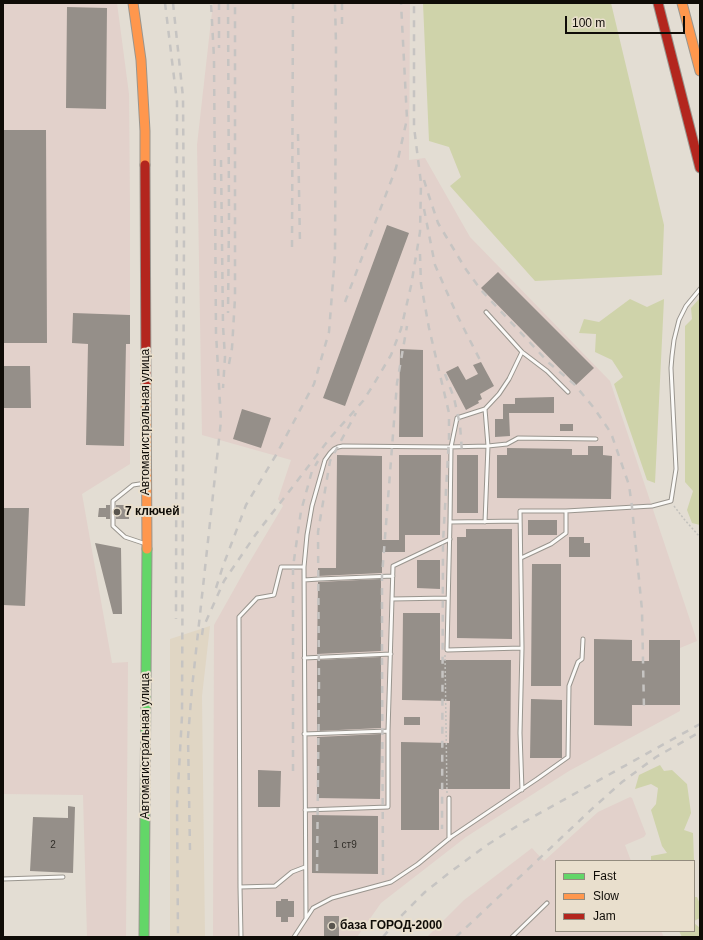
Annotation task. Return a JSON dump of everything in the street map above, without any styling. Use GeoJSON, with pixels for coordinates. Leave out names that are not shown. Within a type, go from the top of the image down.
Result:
{"type":"FeatureCollection","features":[{"type":"Feature","properties":{"kind":"main road","name":"Автомагистральная улица"},"geometry":{"type":"LineString","coordinates":[[133,3],[141,60],[145,131],[147,544],[144,937]]}},
{"type":"Feature","properties":{"kind":"main road"},"geometry":{"type":"LineString","coordinates":[[658,3],[700,168]]}},
{"type":"Feature","properties":{"kind":"main road"},"geometry":{"type":"LineString","coordinates":[[682,3],[700,71]]}},
{"type":"Feature","properties":{"kind":"lane"},"geometry":{"type":"LineString","coordinates":[[522,790],[520,733],[522,648],[520,511],[566,511],[652,506],[671,501],[676,469],[672,368],[674,340],[679,320],[686,306],[700,289]]}},
{"type":"Feature","properties":{"kind":"lane"},"geometry":{"type":"LineString","coordinates":[[486,312],[522,352],[547,371],[568,392]]}},
{"type":"Feature","properties":{"kind":"lane"},"geometry":{"type":"LineString","coordinates":[[522,352],[509,379],[499,394],[485,409],[457,418],[451,447],[447,650],[522,648]]}},
{"type":"Feature","properties":{"kind":"lane"},"geometry":{"type":"LineString","coordinates":[[485,409],[488,446],[485,522]]}},
{"type":"Feature","properties":{"kind":"lane"},"geometry":{"type":"LineString","coordinates":[[306,918],[304,567],[307,535],[314,500],[325,460],[334,449],[343,446],[488,446],[507,444],[518,438],[596,439]]}},
{"type":"Feature","properties":{"kind":"lane"},"geometry":{"type":"LineString","coordinates":[[146,483],[134,485],[113,502],[113,526],[125,537],[147,544]]}},
{"type":"Feature","properties":{"kind":"lane"},"geometry":{"type":"LineString","coordinates":[[521,558],[551,544],[566,532],[566,511]]}},
{"type":"Feature","properties":{"kind":"lane"},"geometry":{"type":"LineString","coordinates":[[450,522],[520,521]]}},
{"type":"Feature","properties":{"kind":"lane"},"geometry":{"type":"LineString","coordinates":[[305,810],[388,807],[388,731],[393,566],[450,539]]}},
{"type":"Feature","properties":{"kind":"lane"},"geometry":{"type":"LineString","coordinates":[[241,937],[239,617],[257,598],[274,594],[281,567],[304,567]]}},
{"type":"Feature","properties":{"kind":"lane"},"geometry":{"type":"LineString","coordinates":[[304,580],[393,576]]}},
{"type":"Feature","properties":{"kind":"lane"},"geometry":{"type":"LineString","coordinates":[[392,599],[448,598]]}},
{"type":"Feature","properties":{"kind":"lane"},"geometry":{"type":"LineString","coordinates":[[294,937],[313,908],[332,898],[391,882],[418,864],[449,839],[568,757],[569,686],[578,662],[582,659],[583,639]]}},
{"type":"Feature","properties":{"kind":"lane"},"geometry":{"type":"LineString","coordinates":[[304,658],[391,654]]}},
{"type":"Feature","properties":{"kind":"lane"},"geometry":{"type":"LineString","coordinates":[[304,734],[388,731]]}},
{"type":"Feature","properties":{"kind":"lane"},"geometry":{"type":"LineString","coordinates":[[449,839],[450,798]]}},
{"type":"Feature","properties":{"kind":"lane"},"geometry":{"type":"LineString","coordinates":[[240,887],[275,886],[292,872],[305,866]]}},
{"type":"Feature","properties":{"kind":"lane"},"geometry":{"type":"LineString","coordinates":[[3,879],[63,877]]}},
{"type":"Feature","properties":{"kind":"lane"},"geometry":{"type":"LineString","coordinates":[[512,937],[547,903]]}},
{"type":"Feature","properties":{"kind":"path"},"geometry":{"type":"LineString","coordinates":[[671,501],[684,520],[700,537]]}},
{"type":"Feature","properties":{"kind":"path"},"geometry":{"type":"LineString","coordinates":[[447,650],[445,654],[446,792],[450,798]]}},
{"type":"Feature","properties":{"kind":"shaded area"},"geometry":{"type":"Polygon","coordinates":[[[3,3],[117,3],[129,94],[130,464],[82,494],[112,663],[128,662],[126,937],[87,937],[83,795],[3,794],[3,3]]]}},
{"type":"Feature","properties":{"kind":"shaded area"},"geometry":{"type":"Polygon","coordinates":[[[213,3],[410,3],[409,160],[425,158],[470,237],[610,381],[697,641],[680,648],[680,711],[569,771],[466,837],[381,903],[357,937],[213,937],[214,625],[283,506],[278,499],[291,460],[202,435],[197,145],[213,3]]]}},
{"type":"Feature","properties":{"kind":"shaded area"},"geometry":{"type":"Polygon","coordinates":[[[210,626],[202,696],[205,937],[170,937],[170,639],[210,626]]]}},
{"type":"Feature","properties":{"kind":"shaded area"},"geometry":{"type":"Polygon","coordinates":[[[630,797],[632,798],[646,834],[644,837],[625,845],[631,860],[555,860],[555,932],[662,932],[664,937],[427,937],[464,900],[532,848],[544,861],[598,812],[630,797]]]}},
{"type":"Feature","properties":{"kind":"green space"},"geometry":{"type":"Polygon","coordinates":[[[423,3],[611,3],[664,225],[662,275],[535,281],[450,186],[461,177],[449,147],[429,141],[423,3]]]}},
{"type":"Feature","properties":{"kind":"green space"},"geometry":{"type":"Polygon","coordinates":[[[630,299],[647,307],[664,299],[655,483],[647,480],[614,384],[623,377],[612,360],[595,352],[596,334],[579,333],[584,319],[599,322],[630,299]]]}},
{"type":"Feature","properties":{"kind":"green space"},"geometry":{"type":"Polygon","coordinates":[[[699,299],[700,525],[692,523],[687,510],[693,491],[685,482],[685,326],[692,319],[691,308],[699,299]]]}},
{"type":"Feature","properties":{"kind":"green space"},"geometry":{"type":"Polygon","coordinates":[[[660,765],[664,771],[672,770],[687,784],[691,813],[684,830],[693,833],[694,860],[651,860],[651,856],[667,853],[662,846],[651,810],[656,804],[658,788],[651,784],[635,789],[639,775],[660,765]]]}},
{"type":"Feature","properties":{"kind":"green space"},"geometry":{"type":"Polygon","coordinates":[[[695,897],[697,897],[700,904],[700,918],[695,920],[695,897]]]}},
{"type":"Feature","properties":{"kind":"green space"},"geometry":{"type":"Polygon","coordinates":[[[695,924],[700,928],[700,937],[682,937],[680,932],[695,932],[695,924]]]}},
{"type":"Feature","properties":{"kind":"building"},"geometry":{"type":"Polygon","coordinates":[[[67,7],[107,8],[106,109],[66,108],[67,7]]]}},
{"type":"Feature","properties":{"kind":"building"},"geometry":{"type":"Polygon","coordinates":[[[3,130],[46,130],[47,343],[3,343],[3,130]]]}},
{"type":"Feature","properties":{"kind":"building"},"geometry":{"type":"Polygon","coordinates":[[[387,225],[409,233],[345,406],[323,398],[387,225]]]}},
{"type":"Feature","properties":{"kind":"building"},"geometry":{"type":"Polygon","coordinates":[[[498,272],[594,368],[576,385],[481,288],[498,272]]]}},
{"type":"Feature","properties":{"kind":"building"},"geometry":{"type":"Polygon","coordinates":[[[73,313],[130,315],[130,344],[126,344],[124,446],[86,445],[88,344],[72,343],[73,313]]]}},
{"type":"Feature","properties":{"kind":"building"},"geometry":{"type":"Polygon","coordinates":[[[400,349],[423,350],[423,437],[399,437],[400,349]]]}},
{"type":"Feature","properties":{"kind":"building"},"geometry":{"type":"Polygon","coordinates":[[[481,362],[494,386],[480,394],[482,399],[478,401],[479,403],[466,410],[446,372],[458,366],[466,380],[478,374],[473,365],[481,362]]]}},
{"type":"Feature","properties":{"kind":"building"},"geometry":{"type":"Polygon","coordinates":[[[4,366],[30,366],[31,408],[4,408],[4,366]]]}},
{"type":"Feature","properties":{"kind":"building"},"geometry":{"type":"Polygon","coordinates":[[[554,397],[554,413],[509,413],[510,436],[495,437],[495,419],[503,419],[503,404],[515,404],[515,398],[554,397]]]}},
{"type":"Feature","properties":{"kind":"building"},"geometry":{"type":"Polygon","coordinates":[[[242,409],[271,418],[261,448],[233,439],[242,409]]]}},
{"type":"Feature","properties":{"kind":"building"},"geometry":{"type":"Polygon","coordinates":[[[560,424],[573,424],[573,431],[560,431],[560,424]]]}},
{"type":"Feature","properties":{"kind":"building"},"geometry":{"type":"Polygon","coordinates":[[[588,446],[603,446],[603,455],[612,456],[611,499],[497,498],[497,455],[507,455],[507,448],[572,449],[572,455],[588,455],[588,446]]]}},
{"type":"Feature","properties":{"kind":"building"},"geometry":{"type":"Polygon","coordinates":[[[337,455],[382,456],[382,540],[399,540],[399,455],[441,455],[440,535],[405,535],[405,552],[382,552],[382,573],[318,576],[318,568],[336,568],[337,455]]]}},
{"type":"Feature","properties":{"kind":"building"},"geometry":{"type":"Polygon","coordinates":[[[457,455],[478,455],[478,513],[457,513],[457,455]]]}},
{"type":"Feature","properties":{"kind":"building"},"geometry":{"type":"Polygon","coordinates":[[[106,505],[110,505],[110,519],[106,519],[106,517],[98,517],[99,508],[106,508],[106,505]]]}},
{"type":"Feature","properties":{"kind":"building"},"geometry":{"type":"Polygon","coordinates":[[[116,505],[129,505],[129,519],[116,519],[116,505]]]}},
{"type":"Feature","properties":{"kind":"building"},"geometry":{"type":"Polygon","coordinates":[[[3,508],[29,508],[25,606],[3,605],[3,508]]]}},
{"type":"Feature","properties":{"kind":"building"},"geometry":{"type":"Polygon","coordinates":[[[528,520],[557,520],[557,535],[528,535],[528,520]]]}},
{"type":"Feature","properties":{"kind":"building"},"geometry":{"type":"Polygon","coordinates":[[[466,529],[512,529],[512,639],[457,638],[457,537],[466,537],[466,529]]]}},
{"type":"Feature","properties":{"kind":"building"},"geometry":{"type":"Polygon","coordinates":[[[569,537],[584,537],[584,543],[590,543],[590,557],[569,557],[569,537]]]}},
{"type":"Feature","properties":{"kind":"building"},"geometry":{"type":"Polygon","coordinates":[[[95,543],[121,548],[122,614],[113,614],[95,543]]]}},
{"type":"Feature","properties":{"kind":"building"},"geometry":{"type":"Polygon","coordinates":[[[417,560],[440,560],[440,589],[417,588],[417,560]]]}},
{"type":"Feature","properties":{"kind":"building"},"geometry":{"type":"Polygon","coordinates":[[[532,564],[561,564],[561,686],[531,686],[532,564]]]}},
{"type":"Feature","properties":{"kind":"building"},"geometry":{"type":"Polygon","coordinates":[[[381,579],[381,651],[317,654],[318,582],[381,579]]]}},
{"type":"Feature","properties":{"kind":"building"},"geometry":{"type":"Polygon","coordinates":[[[403,613],[440,613],[440,660],[511,660],[510,789],[439,789],[439,830],[401,830],[401,742],[449,743],[450,701],[402,700],[403,613]]]}},
{"type":"Feature","properties":{"kind":"building"},"geometry":{"type":"Polygon","coordinates":[[[594,639],[632,640],[632,661],[649,661],[649,640],[680,640],[680,705],[632,705],[632,726],[594,725],[594,639]]]}},
{"type":"Feature","properties":{"kind":"building"},"geometry":{"type":"Polygon","coordinates":[[[381,657],[381,728],[317,731],[317,660],[381,657]]]}},
{"type":"Feature","properties":{"kind":"building"},"geometry":{"type":"Polygon","coordinates":[[[531,699],[562,700],[562,758],[530,758],[531,699]]]}},
{"type":"Feature","properties":{"kind":"building"},"geometry":{"type":"Polygon","coordinates":[[[404,717],[420,717],[420,725],[404,725],[404,717]]]}},
{"type":"Feature","properties":{"kind":"building"},"geometry":{"type":"Polygon","coordinates":[[[381,734],[380,799],[317,798],[317,737],[381,734]]]}},
{"type":"Feature","properties":{"kind":"building"},"geometry":{"type":"Polygon","coordinates":[[[258,770],[281,771],[280,807],[258,807],[258,770]]]}},
{"type":"Feature","properties":{"kind":"building"},"geometry":{"type":"Polygon","coordinates":[[[68,806],[75,807],[73,873],[30,871],[33,817],[68,818],[68,806]]]}},
{"type":"Feature","properties":{"kind":"building"},"geometry":{"type":"Polygon","coordinates":[[[312,815],[378,816],[378,874],[312,873],[312,815]]]}},
{"type":"Feature","properties":{"kind":"building"},"geometry":{"type":"Polygon","coordinates":[[[281,899],[294,901],[294,917],[288,917],[288,922],[281,922],[281,917],[276,917],[276,901],[281,901],[281,899]]]}},
{"type":"Feature","properties":{"kind":"building","name":"база ГОРОД-2000"},"geometry":{"type":"Polygon","coordinates":[[[324,916],[339,916],[339,937],[324,937],[324,916]]]}},
{"type":"Feature","properties":{"kind":"railway"},"geometry":{"type":"LineString","coordinates":[[165,3],[177,102],[176,619]]}},
{"type":"Feature","properties":{"kind":"railway"},"geometry":{"type":"LineString","coordinates":[[173,3],[183,97],[184,230],[182,716],[177,805],[178,937]]}},
{"type":"Feature","properties":{"kind":"railway"},"geometry":{"type":"LineString","coordinates":[[190,850],[188,737],[221,421],[216,333],[214,58],[211,3]]}},
{"type":"Feature","properties":{"kind":"railway"},"geometry":{"type":"LineString","coordinates":[[219,3],[219,48]]}},
{"type":"Feature","properties":{"kind":"railway"},"geometry":{"type":"LineString","coordinates":[[228,3],[228,313]]}},
{"type":"Feature","properties":{"kind":"railway"},"geometry":{"type":"LineString","coordinates":[[229,364],[232,348],[235,298],[235,3]]}},
{"type":"Feature","properties":{"kind":"railway"},"geometry":{"type":"LineString","coordinates":[[292,247],[293,3]]}},
{"type":"Feature","properties":{"kind":"railway"},"geometry":{"type":"LineString","coordinates":[[216,588],[246,505],[276,455],[314,384],[329,332],[335,255],[335,3]]}},
{"type":"Feature","properties":{"kind":"railway"},"geometry":{"type":"LineString","coordinates":[[342,3],[342,27]]}},
{"type":"Feature","properties":{"kind":"railway"},"geometry":{"type":"LineString","coordinates":[[345,302],[396,168],[407,119],[401,3]]}},
{"type":"Feature","properties":{"kind":"railway"},"geometry":{"type":"LineString","coordinates":[[202,635],[203,628],[224,581],[256,534],[330,438],[363,401],[391,355],[401,329],[411,286],[420,232],[421,183],[414,127],[414,3]]}},
{"type":"Feature","properties":{"kind":"railway"},"geometry":{"type":"LineString","coordinates":[[298,134],[300,244]]}},
{"type":"Feature","properties":{"kind":"railway"},"geometry":{"type":"LineString","coordinates":[[221,160],[223,326],[225,357],[223,388]]}},
{"type":"Feature","properties":{"kind":"railway"},"geometry":{"type":"LineString","coordinates":[[424,180],[438,223],[465,268],[481,290],[549,363],[574,384],[594,408],[611,433],[629,485],[632,507],[642,610],[644,710]]}},
{"type":"Feature","properties":{"kind":"railway"},"geometry":{"type":"LineString","coordinates":[[424,209],[435,265],[457,315],[481,362]]}},
{"type":"Feature","properties":{"kind":"railway"},"geometry":{"type":"LineString","coordinates":[[420,254],[421,284],[429,328],[449,413],[443,542],[442,829]]}},
{"type":"Feature","properties":{"kind":"railway"},"geometry":{"type":"LineString","coordinates":[[383,875],[382,576],[397,383],[407,326]]}},
{"type":"Feature","properties":{"kind":"railway"},"geometry":{"type":"LineString","coordinates":[[445,374],[454,398],[460,425],[462,452]]}},
{"type":"Feature","properties":{"kind":"railway"},"geometry":{"type":"LineString","coordinates":[[317,871],[319,685],[318,532],[330,461],[356,413]]}},
{"type":"Feature","properties":{"kind":"railway"},"geometry":{"type":"LineString","coordinates":[[293,771],[293,567],[301,511],[312,471],[318,461]]}},
{"type":"Feature","properties":{"kind":"railway"},"geometry":{"type":"LineString","coordinates":[[383,937],[398,919],[425,892],[487,845],[522,823],[700,724]]}},
{"type":"Feature","properties":{"kind":"railway"},"geometry":{"type":"LineString","coordinates":[[456,937],[622,782],[656,757],[700,732]]}},
{"type":"Feature","properties":{"kind":"traffic: fast"},"geometry":{"type":"LineString","coordinates":[[144,937],[147,549]]}},
{"type":"Feature","properties":{"kind":"traffic: slow"},"geometry":{"type":"LineString","coordinates":[[133,3],[141,60],[145,131],[145,165]]}},
{"type":"Feature","properties":{"kind":"traffic: slow"},"geometry":{"type":"LineString","coordinates":[[682,3],[700,71]]}},
{"type":"Feature","properties":{"kind":"traffic: slow"},"geometry":{"type":"LineString","coordinates":[[146,383],[147,549]]}},
{"type":"Feature","properties":{"kind":"traffic: jam"},"geometry":{"type":"LineString","coordinates":[[658,3],[700,168]]}},
{"type":"Feature","properties":{"kind":"traffic: jam"},"geometry":{"type":"LineString","coordinates":[[145,165],[146,383]]}},
{"type":"Feature","properties":{"kind":"place","name":"7 ключей"},"geometry":{"type":"Point","coordinates":[117,512]}},
{"type":"Feature","properties":{"kind":"place","name":"база ГОРОД-2000"},"geometry":{"type":"Point","coordinates":[332,926]}}]}
